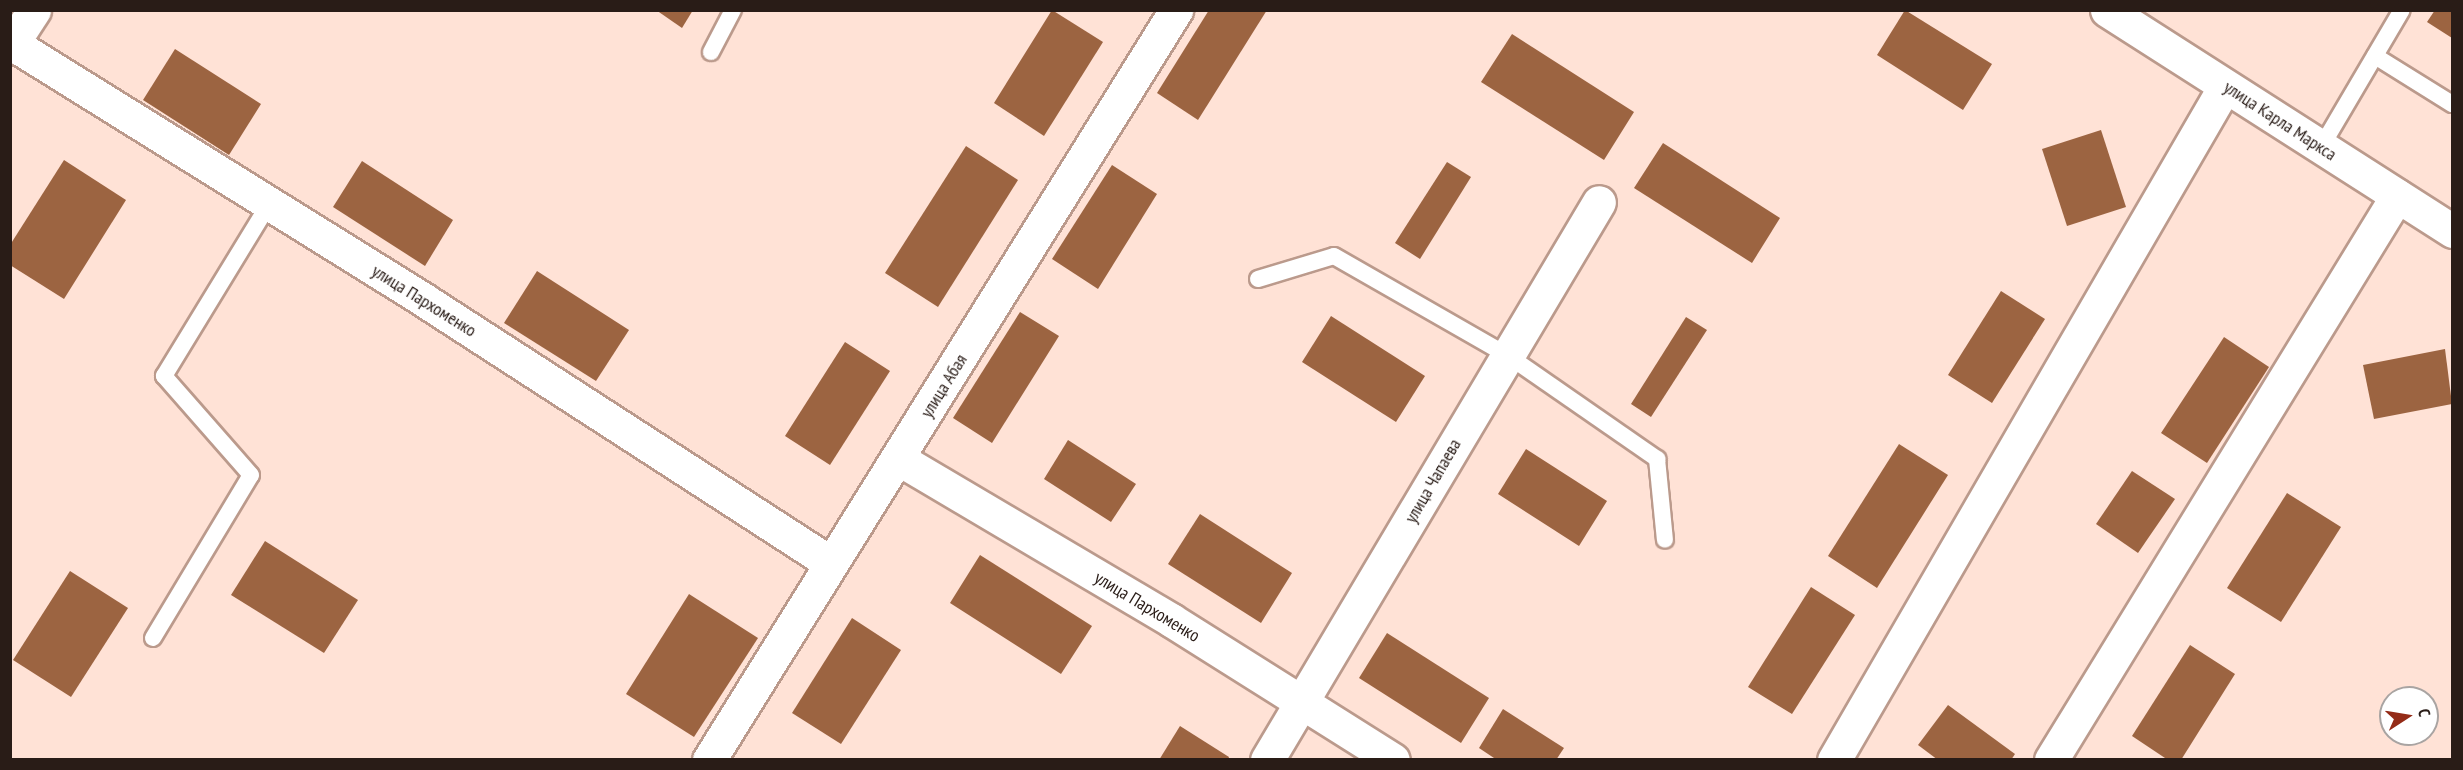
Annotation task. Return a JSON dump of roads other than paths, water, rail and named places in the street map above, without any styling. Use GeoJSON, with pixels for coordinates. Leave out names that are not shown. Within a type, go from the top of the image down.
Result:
{"type":"FeatureCollection","features":[{"type":"Feature","properties":{"kind":"street"},"geometry":{"type":"LineString","coordinates":[[12,46],[34,10]]}},
{"type":"Feature","properties":{"kind":"street","name":"улица Абая"},"geometry":{"type":"LineString","coordinates":[[709,759],[831,563],[899,459],[1176,10]]}},
{"type":"Feature","properties":{"kind":"street","name":"улица Карла Маркса"},"geometry":{"type":"LineString","coordinates":[[2107,10],[2320,149],[2452,231]]}},
{"type":"Feature","properties":{"kind":"street","name":"улица Пархоменко"},"geometry":{"type":"LineString","coordinates":[[12,46],[270,204],[831,563]]}},
{"type":"Feature","properties":{"kind":"street"},"geometry":{"type":"LineString","coordinates":[[1834,759],[2225,86]]}},
{"type":"Feature","properties":{"kind":"street"},"geometry":{"type":"LineString","coordinates":[[2050,759],[2397,196]]}},
{"type":"Feature","properties":{"kind":"street","name":"улица Чапаева"},"geometry":{"type":"LineString","coordinates":[[1267,759],[1599,202]]}},
{"type":"Feature","properties":{"kind":"street","name":"улица Пархоменко"},"geometry":{"type":"LineString","coordinates":[[899,459],[1171,620],[1301,705],[1393,759]]}},
{"type":"Feature","properties":{"kind":"lane"},"geometry":{"type":"LineString","coordinates":[[711,52],[733,10]]}},
{"type":"Feature","properties":{"kind":"lane"},"geometry":{"type":"LineString","coordinates":[[2320,149],[2402,10]]}},
{"type":"Feature","properties":{"kind":"lane"},"geometry":{"type":"LineString","coordinates":[[2375,56],[2452,104]]}},
{"type":"Feature","properties":{"kind":"lane"},"geometry":{"type":"LineString","coordinates":[[153,638],[251,476],[164,376],[270,204]]}},
{"type":"Feature","properties":{"kind":"lane"},"geometry":{"type":"LineString","coordinates":[[1257,279],[1335,256],[1507,355],[1657,459],[1665,540]]}}]}
